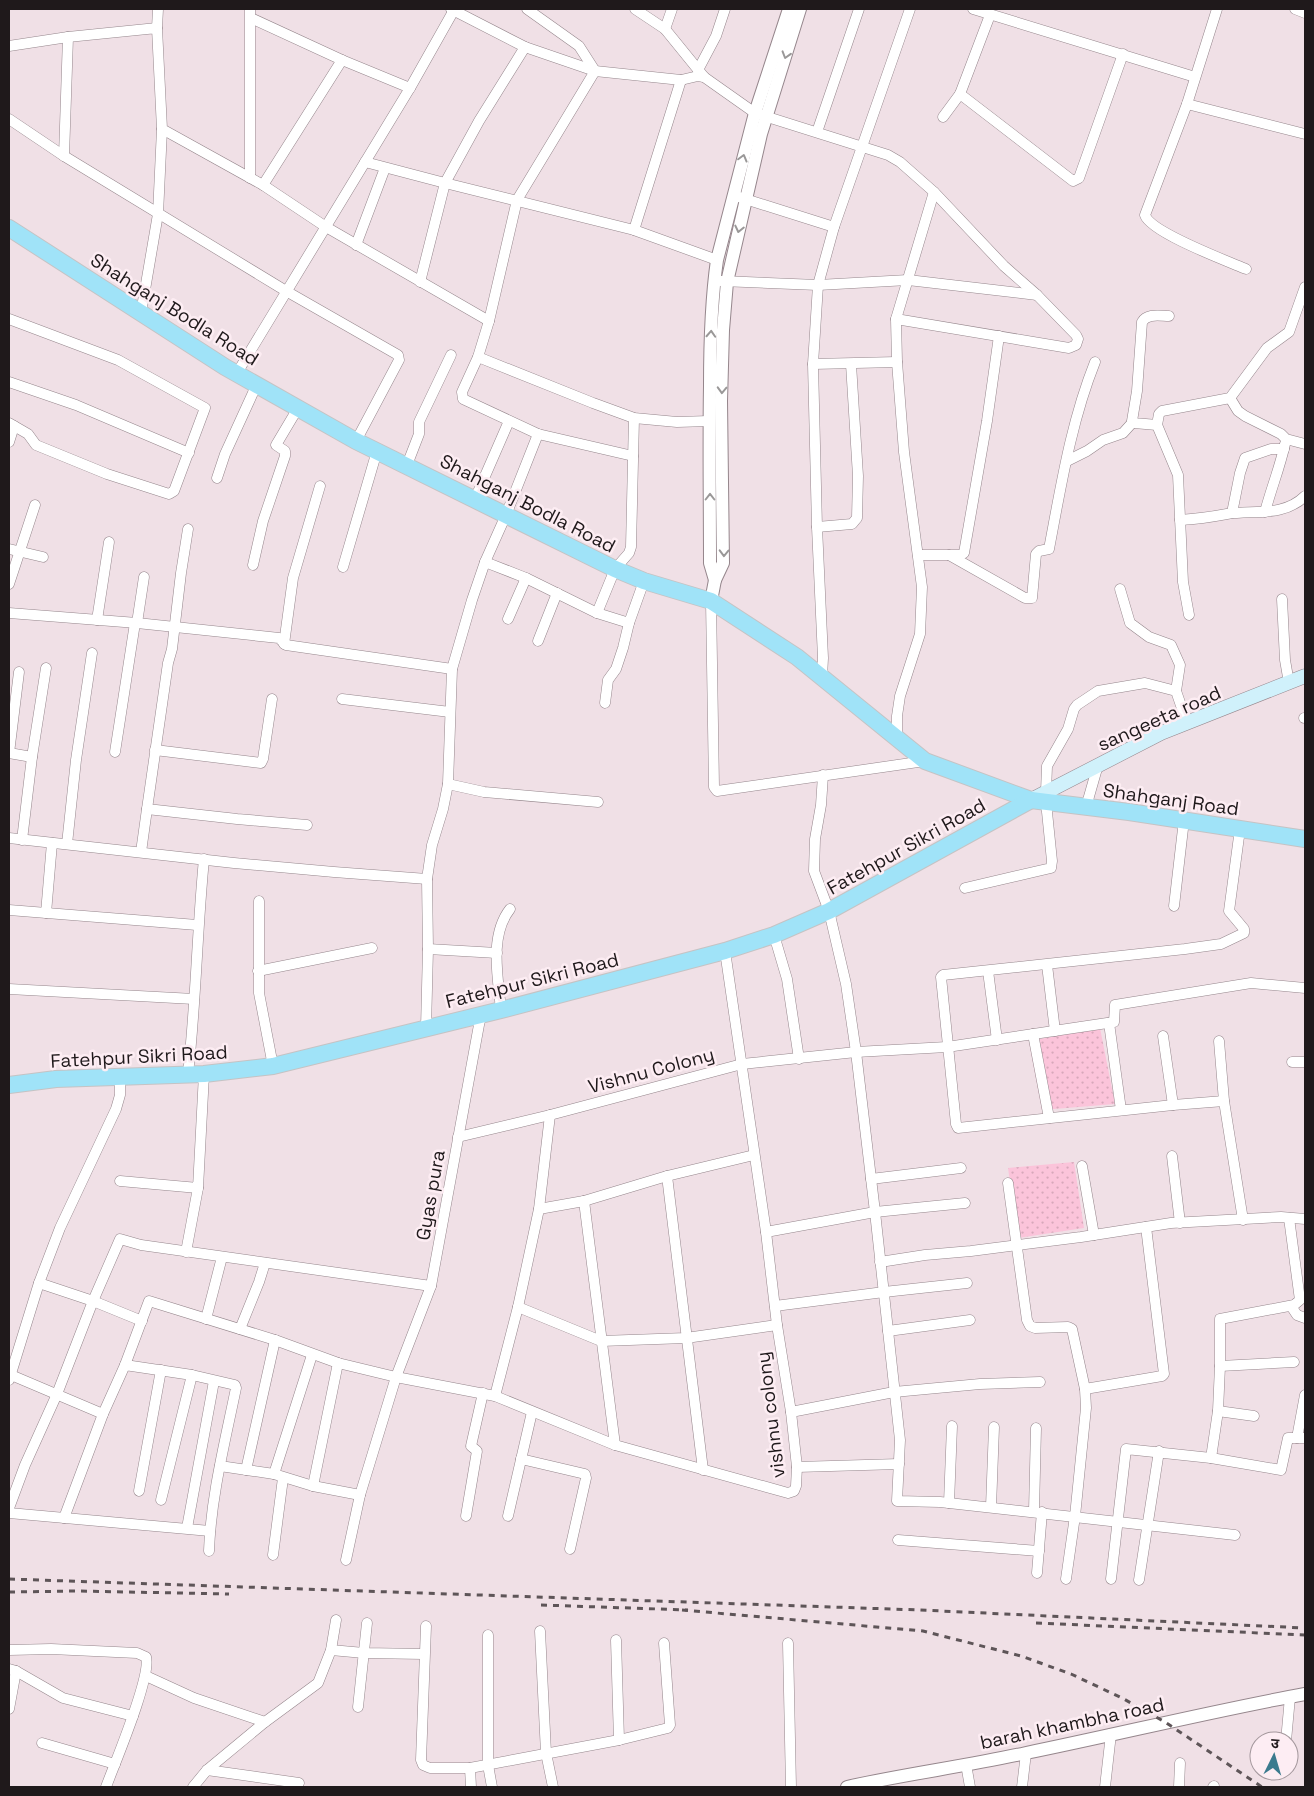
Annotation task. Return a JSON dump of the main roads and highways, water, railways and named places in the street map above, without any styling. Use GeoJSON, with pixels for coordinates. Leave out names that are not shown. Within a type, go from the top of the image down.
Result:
{"type":"FeatureCollection","features":[{"type":"Feature","properties":{"kind":"main road","name":"Shahganj Bodla Road"},"geometry":{"type":"LineString","coordinates":[[9,228],[237,373],[356,441],[615,569],[644,581],[712,601],[797,657],[925,761],[1041,798]]}},
{"type":"Feature","properties":{"kind":"main road","name":"sangeeta road"},"geometry":{"type":"LineString","coordinates":[[1041,798],[1161,733],[1305,676]]}},
{"type":"Feature","properties":{"kind":"main road","name":"Shahganj Road"},"geometry":{"type":"LineString","coordinates":[[1041,798],[1086,807],[1305,839]]}},
{"type":"Feature","properties":{"kind":"main road","name":"Fatehpur Sikri Road"},"geometry":{"type":"LineString","coordinates":[[9,1084],[56,1079],[196,1074],[274,1066],[501,1010],[725,950],[774,935],[829,912],[1041,798]]}},
{"type":"Feature","properties":{"kind":"railway"},"geometry":{"type":"LineString","coordinates":[[9,1579],[920,1610],[1305,1628]]}},
{"type":"Feature","properties":{"kind":"railway"},"geometry":{"type":"LineString","coordinates":[[9,1592],[77,1591],[229,1594]]}},
{"type":"Feature","properties":{"kind":"railway"},"geometry":{"type":"LineString","coordinates":[[541,1605],[688,1610]]}},
{"type":"Feature","properties":{"kind":"railway"},"geometry":{"type":"LineString","coordinates":[[682,1610],[923,1631],[1021,1656],[1071,1674],[1122,1698],[1165,1722],[1262,1787]]}},
{"type":"Feature","properties":{"kind":"railway"},"geometry":{"type":"LineString","coordinates":[[1036,1623],[1305,1635]]}}]}
